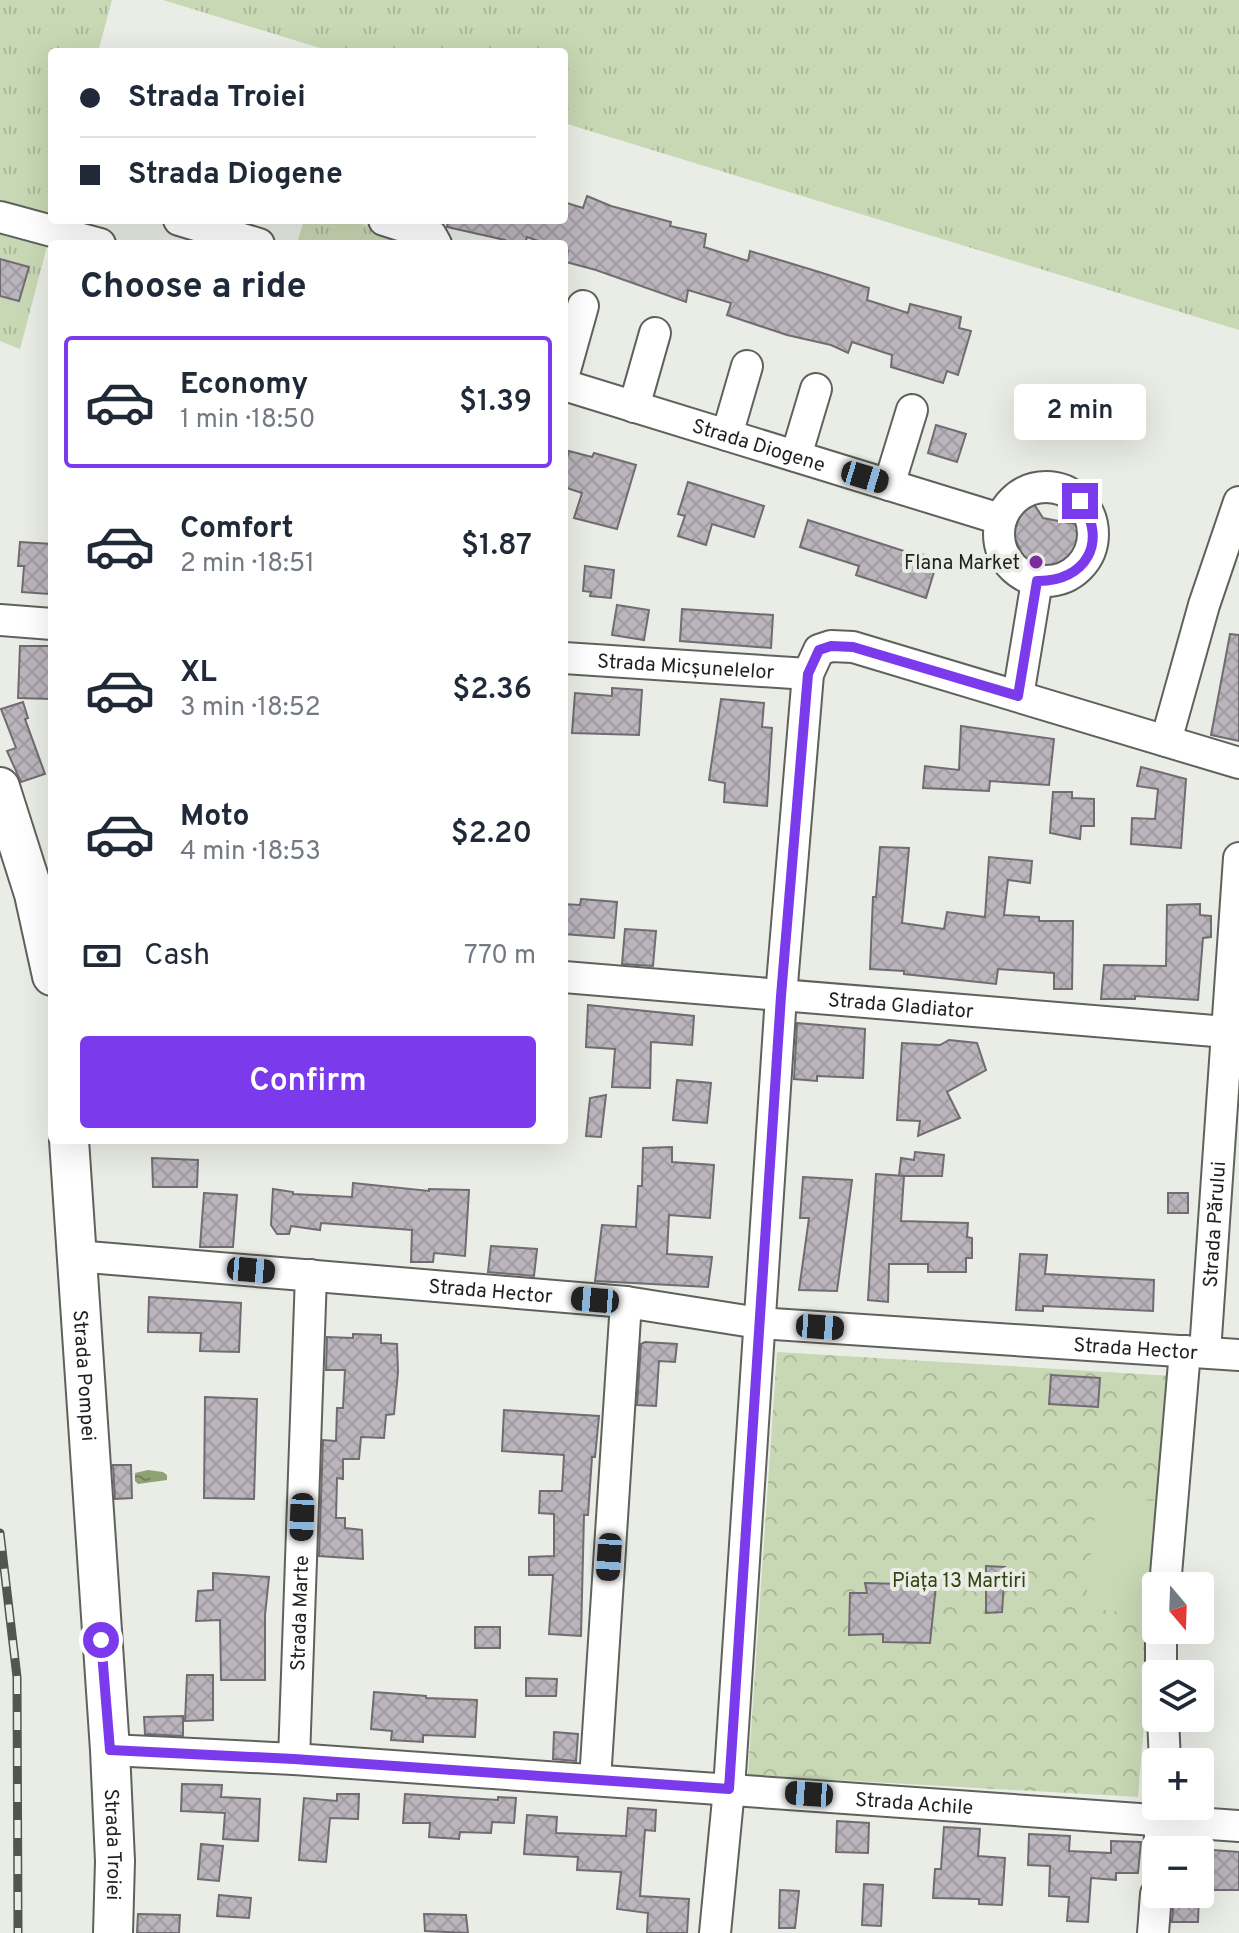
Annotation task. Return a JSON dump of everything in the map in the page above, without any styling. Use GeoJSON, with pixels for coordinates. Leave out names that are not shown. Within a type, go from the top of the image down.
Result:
{"type":"FeatureCollection","features":[{"type":"Feature","properties":{"kind":"main road"},"geometry":{"type":"LineString","coordinates":[[0,787],[48,945]]}},
{"type":"Feature","properties":{"kind":"main road","name":"Strada Pompei"},"geometry":{"type":"LineString","coordinates":[[69,1144],[99,1612]]}},
{"type":"Feature","properties":{"kind":"main road","name":"Strada Troiei"},"geometry":{"type":"LineString","coordinates":[[99,1612],[115,1861],[113,1933]]}},
{"type":"Feature","properties":{"kind":"street"},"geometry":{"type":"LineString","coordinates":[[0,217],[85,240]]}},
{"type":"Feature","properties":{"kind":"street"},"geometry":{"type":"LineString","coordinates":[[192,224],[243,240]]}},
{"type":"Feature","properties":{"kind":"street"},"geometry":{"type":"LineString","coordinates":[[397,224],[431,235],[434,240]]}},
{"type":"Feature","properties":{"kind":"street"},"geometry":{"type":"LineString","coordinates":[[568,360],[583,306]]}},
{"type":"Feature","properties":{"kind":"street"},"geometry":{"type":"LineString","coordinates":[[634,407],[655,333]]}},
{"type":"Feature","properties":{"kind":"street"},"geometry":{"type":"LineString","coordinates":[[727,435],[747,366]]}},
{"type":"Feature","properties":{"kind":"street","name":"Strada Diogene"},"geometry":{"type":"LineString","coordinates":[[568,386],[1000,519]]}},
{"type":"Feature","properties":{"kind":"street"},"geometry":{"type":"LineString","coordinates":[[796,456],[816,389]]}},
{"type":"Feature","properties":{"kind":"street"},"geometry":{"type":"LineString","coordinates":[[889,485],[912,410]]}},
{"type":"Feature","properties":{"kind":"street"},"geometry":{"type":"LineString","coordinates":[[1040,487],[1067,492],[1080,501],[1093,527],[1093,542],[1079,569],[1052,581],[1037,581],[1009,565],[1001,551],[998,535],[1000,519],[1015,497],[1040,487]]}},
{"type":"Feature","properties":{"kind":"street"},"geometry":{"type":"LineString","coordinates":[[1166,741],[1204,605],[1239,502]]}},
{"type":"Feature","properties":{"kind":"street"},"geometry":{"type":"LineString","coordinates":[[1018,696],[1037,581]]}},
{"type":"Feature","properties":{"kind":"street"},"geometry":{"type":"LineString","coordinates":[[0,620],[48,624]]}},
{"type":"Feature","properties":{"kind":"street"},"geometry":{"type":"LineString","coordinates":[[715,1933],[729,1789],[781,996],[808,674],[819,650],[831,646],[853,647],[1239,763]]}},
{"type":"Feature","properties":{"kind":"street","name":"Strada Micșunelelor"},"geometry":{"type":"LineString","coordinates":[[568,658],[808,674]]}},
{"type":"Feature","properties":{"kind":"street","name":"Strada Părului"},"geometry":{"type":"LineString","coordinates":[[1195,1352],[1233,1032],[1239,858]]}},
{"type":"Feature","properties":{"kind":"street","name":"Strada Gladiator"},"geometry":{"type":"LineString","coordinates":[[568,977],[1233,1032]]}},
{"type":"Feature","properties":{"kind":"street","name":"Strada Hector"},"geometry":{"type":"LineString","coordinates":[[76,1256],[626,1302],[759,1323],[1239,1355]]}},
{"type":"Feature","properties":{"kind":"street","name":"Strada Marte"},"geometry":{"type":"LineString","coordinates":[[294,1759],[311,1275]]}},
{"type":"Feature","properties":{"kind":"street"},"geometry":{"type":"LineString","coordinates":[[595,1780],[626,1302]]}},
{"type":"Feature","properties":{"kind":"street"},"geometry":{"type":"LineString","coordinates":[[1167,1572],[1195,1352]]}},
{"type":"Feature","properties":{"kind":"street","name":"Strada Achile"},"geometry":{"type":"LineString","coordinates":[[110,1750],[294,1759],[729,1789],[1142,1811]]}},
{"type":"Feature","properties":{"kind":"street","name":"Strada Achile"},"geometry":{"type":"LineString","coordinates":[[1206,1820],[1239,1826]]}},
{"type":"Feature","properties":{"kind":"street"},"geometry":{"type":"LineString","coordinates":[[1153,1933],[1155,1908]]}},
{"type":"Feature","properties":{"kind":"green space"},"geometry":{"type":"Polygon","coordinates":[[[0,0],[112,0],[99,48],[48,48],[48,224],[53,224],[20,349],[0,341],[0,0]]]}},
{"type":"Feature","properties":{"kind":"green space"},"geometry":{"type":"Polygon","coordinates":[[[163,0],[1239,0],[1239,330],[568,124],[568,48],[320,48],[163,0]]]}},
{"type":"Feature","properties":{"kind":"green space"},"geometry":{"type":"Polygon","coordinates":[[[303,224],[362,224],[414,240],[298,240],[303,224]]]}},
{"type":"Feature","properties":{"kind":"green space","name":"Piața 13 Martiri"},"geometry":{"type":"Polygon","coordinates":[[[777,1352],[1173,1376],[1157,1572],[1142,1572],[1142,1644],[1151,1644],[1149,1660],[1142,1660],[1143,1732],[1138,1797],[748,1775],[777,1352]]]}},
{"type":"Feature","properties":{"kind":"green space"},"geometry":{"type":"Polygon","coordinates":[[[1097,1498],[1160,1501],[1152,1572],[1142,1572],[1142,1613],[1085,1609],[1097,1498]]]}},
{"type":"Feature","properties":{"kind":"water"},"geometry":{"type":"Polygon","coordinates":[[[148,1470],[163,1472],[167,1480],[138,1484],[135,1473],[148,1470]]]}},
{"type":"Feature","properties":{"kind":"building"},"geometry":{"type":"Polygon","coordinates":[[[587,196],[611,206],[671,222],[670,226],[706,234],[704,247],[748,261],[750,251],[869,288],[867,300],[908,313],[910,304],[961,317],[959,328],[971,331],[958,375],[947,371],[943,383],[891,367],[892,355],[852,342],[848,353],[831,345],[787,335],[727,315],[731,303],[688,290],[686,302],[568,263],[568,240],[527,237],[526,240],[505,240],[447,227],[447,224],[568,224],[568,203],[583,208],[587,196]]]}},
{"type":"Feature","properties":{"kind":"building"},"geometry":{"type":"Polygon","coordinates":[[[0,259],[29,267],[19,301],[0,296],[0,259]]]}},
{"type":"Feature","properties":{"kind":"building"},"geometry":{"type":"Polygon","coordinates":[[[936,425],[966,434],[957,462],[928,453],[936,425]]]}},
{"type":"Feature","properties":{"kind":"building"},"geometry":{"type":"Polygon","coordinates":[[[569,451],[592,457],[594,453],[636,465],[617,529],[574,518],[582,493],[568,488],[569,451]]]}},
{"type":"Feature","properties":{"kind":"building"},"geometry":{"type":"Polygon","coordinates":[[[688,482],[764,506],[754,537],[712,524],[706,545],[678,536],[685,516],[678,514],[688,482]]]}},
{"type":"Feature","properties":{"kind":"building"},"geometry":{"type":"Polygon","coordinates":[[[1034,504],[1043,518],[1080,525],[1075,552],[1082,553],[1073,567],[1053,573],[1041,563],[1028,566],[1016,541],[1011,542],[1010,534],[1017,525],[1017,514],[1034,504]]]}},
{"type":"Feature","properties":{"kind":"building"},"geometry":{"type":"Polygon","coordinates":[[[808,520],[938,559],[926,598],[856,575],[859,566],[800,547],[808,520]]]}},
{"type":"Feature","properties":{"kind":"building"},"geometry":{"type":"Polygon","coordinates":[[[20,542],[48,544],[48,594],[22,592],[24,566],[18,566],[20,542]]]}},
{"type":"Feature","properties":{"kind":"building"},"geometry":{"type":"Polygon","coordinates":[[[585,566],[614,570],[611,598],[590,596],[591,592],[583,591],[585,566]]]}},
{"type":"Feature","properties":{"kind":"building"},"geometry":{"type":"Polygon","coordinates":[[[617,605],[649,610],[644,640],[612,635],[617,605]]]}},
{"type":"Feature","properties":{"kind":"building"},"geometry":{"type":"Polygon","coordinates":[[[682,609],[773,615],[771,648],[680,641],[682,609]]]}},
{"type":"Feature","properties":{"kind":"building"},"geometry":{"type":"Polygon","coordinates":[[[1230,634],[1239,635],[1239,741],[1211,735],[1230,634]]]}},
{"type":"Feature","properties":{"kind":"building"},"geometry":{"type":"Polygon","coordinates":[[[20,646],[48,646],[48,699],[18,698],[20,646]]]}},
{"type":"Feature","properties":{"kind":"building"},"geometry":{"type":"Polygon","coordinates":[[[612,688],[642,690],[639,735],[572,733],[575,693],[612,696],[612,688]]]}},
{"type":"Feature","properties":{"kind":"building"},"geometry":{"type":"Polygon","coordinates":[[[721,699],[764,703],[762,727],[772,728],[767,806],[724,802],[725,783],[709,780],[721,699]]]}},
{"type":"Feature","properties":{"kind":"building"},"geometry":{"type":"Polygon","coordinates":[[[23,702],[28,718],[25,719],[45,774],[21,782],[7,751],[16,748],[1,709],[23,702]]]}},
{"type":"Feature","properties":{"kind":"building"},"geometry":{"type":"Polygon","coordinates":[[[961,726],[1054,739],[1049,785],[990,781],[989,791],[923,788],[925,766],[959,770],[961,726]]]}},
{"type":"Feature","properties":{"kind":"building"},"geometry":{"type":"Polygon","coordinates":[[[1141,767],[1186,779],[1181,848],[1131,844],[1132,818],[1155,819],[1158,789],[1137,786],[1141,767]]]}},
{"type":"Feature","properties":{"kind":"building"},"geometry":{"type":"Polygon","coordinates":[[[1053,792],[1072,792],[1072,798],[1094,799],[1094,826],[1081,826],[1080,839],[1050,833],[1053,792]]]}},
{"type":"Feature","properties":{"kind":"building"},"geometry":{"type":"Polygon","coordinates":[[[880,847],[909,848],[902,923],[944,929],[947,912],[985,917],[989,857],[1032,861],[1030,883],[1008,880],[1004,915],[1039,917],[1039,921],[1073,921],[1072,989],[1054,989],[1054,973],[998,969],[996,984],[870,969],[873,897],[876,897],[880,847]]]}},
{"type":"Feature","properties":{"kind":"building"},"geometry":{"type":"Polygon","coordinates":[[[581,899],[617,902],[614,938],[568,934],[568,904],[580,905],[581,899]]]}},
{"type":"Feature","properties":{"kind":"building"},"geometry":{"type":"Polygon","coordinates":[[[1200,904],[1200,915],[1211,916],[1211,937],[1203,938],[1198,1000],[1135,996],[1135,999],[1101,999],[1104,965],[1166,966],[1167,905],[1200,904]]]}},
{"type":"Feature","properties":{"kind":"building"},"geometry":{"type":"Polygon","coordinates":[[[625,929],[656,931],[653,966],[622,964],[625,929]]]}},
{"type":"Feature","properties":{"kind":"building"},"geometry":{"type":"Polygon","coordinates":[[[588,1005],[694,1016],[692,1045],[651,1042],[650,1088],[612,1087],[615,1049],[586,1047],[588,1005]]]}},
{"type":"Feature","properties":{"kind":"building"},"geometry":{"type":"Polygon","coordinates":[[[797,1023],[865,1029],[863,1078],[817,1076],[817,1081],[794,1079],[797,1023]]]}},
{"type":"Feature","properties":{"kind":"building"},"geometry":{"type":"Polygon","coordinates":[[[949,1040],[977,1043],[986,1070],[947,1092],[960,1118],[918,1136],[920,1121],[897,1120],[902,1043],[940,1045],[949,1040]]]}},
{"type":"Feature","properties":{"kind":"building"},"geometry":{"type":"Polygon","coordinates":[[[677,1080],[711,1083],[707,1123],[673,1120],[677,1080]]]}},
{"type":"Feature","properties":{"kind":"building"},"geometry":{"type":"Polygon","coordinates":[[[606,1095],[601,1137],[586,1136],[590,1098],[606,1095]]]}},
{"type":"Feature","properties":{"kind":"building"},"geometry":{"type":"Polygon","coordinates":[[[672,1147],[672,1162],[714,1165],[710,1218],[669,1215],[667,1254],[712,1257],[708,1287],[595,1281],[602,1225],[636,1227],[643,1148],[672,1147]]]}},
{"type":"Feature","properties":{"kind":"building"},"geometry":{"type":"Polygon","coordinates":[[[915,1152],[944,1155],[942,1176],[899,1176],[901,1158],[914,1160],[915,1152]]]}},
{"type":"Feature","properties":{"kind":"building"},"geometry":{"type":"Polygon","coordinates":[[[152,1158],[198,1160],[197,1187],[153,1187],[152,1158]]]}},
{"type":"Feature","properties":{"kind":"building"},"geometry":{"type":"Polygon","coordinates":[[[876,1174],[904,1176],[901,1221],[968,1223],[967,1237],[972,1238],[972,1258],[966,1258],[966,1272],[928,1272],[928,1264],[889,1264],[888,1302],[868,1300],[876,1174]]]}},
{"type":"Feature","properties":{"kind":"building"},"geometry":{"type":"Polygon","coordinates":[[[803,1177],[852,1180],[837,1291],[799,1290],[809,1218],[800,1218],[803,1177]]]}},
{"type":"Feature","properties":{"kind":"building"},"geometry":{"type":"Polygon","coordinates":[[[353,1183],[429,1191],[469,1190],[465,1256],[434,1253],[433,1262],[411,1262],[412,1230],[321,1223],[320,1230],[291,1226],[289,1234],[277,1234],[271,1225],[273,1189],[293,1194],[352,1197],[353,1183]]]}},
{"type":"Feature","properties":{"kind":"building"},"geometry":{"type":"Polygon","coordinates":[[[204,1193],[237,1195],[233,1247],[200,1247],[204,1193]]]}},
{"type":"Feature","properties":{"kind":"building"},"geometry":{"type":"Polygon","coordinates":[[[1168,1193],[1188,1193],[1188,1213],[1168,1213],[1168,1193]]]}},
{"type":"Feature","properties":{"kind":"building"},"geometry":{"type":"Polygon","coordinates":[[[491,1246],[537,1249],[534,1276],[488,1272],[491,1246]]]}},
{"type":"Feature","properties":{"kind":"building"},"geometry":{"type":"Polygon","coordinates":[[[1020,1254],[1047,1255],[1045,1274],[1154,1280],[1153,1311],[1043,1306],[1043,1311],[1016,1310],[1020,1254]]]}},
{"type":"Feature","properties":{"kind":"building"},"geometry":{"type":"Polygon","coordinates":[[[149,1297],[241,1303],[239,1352],[200,1351],[201,1333],[148,1332],[149,1297]]]}},
{"type":"Feature","properties":{"kind":"building"},"geometry":{"type":"Polygon","coordinates":[[[353,1334],[381,1335],[381,1343],[397,1344],[394,1414],[386,1415],[384,1438],[361,1437],[359,1459],[343,1459],[343,1479],[337,1478],[336,1518],[345,1518],[345,1528],[362,1530],[363,1559],[319,1556],[323,1440],[336,1441],[337,1408],[343,1408],[345,1370],[326,1370],[327,1337],[353,1338],[353,1334]]]}},
{"type":"Feature","properties":{"kind":"building"},"geometry":{"type":"Polygon","coordinates":[[[641,1344],[677,1344],[675,1362],[659,1361],[656,1406],[637,1405],[641,1344]]]}},
{"type":"Feature","properties":{"kind":"building"},"geometry":{"type":"Polygon","coordinates":[[[1051,1375],[1100,1378],[1098,1407],[1049,1404],[1051,1375]]]}},
{"type":"Feature","properties":{"kind":"building"},"geometry":{"type":"Polygon","coordinates":[[[205,1397],[257,1399],[254,1499],[204,1498],[205,1397]]]}},
{"type":"Feature","properties":{"kind":"building"},"geometry":{"type":"Polygon","coordinates":[[[504,1410],[599,1416],[595,1457],[592,1457],[588,1515],[584,1515],[581,1636],[549,1634],[553,1575],[529,1575],[529,1557],[554,1556],[554,1514],[539,1513],[540,1491],[562,1491],[564,1455],[502,1451],[504,1410]]]}},
{"type":"Feature","properties":{"kind":"building"},"geometry":{"type":"Polygon","coordinates":[[[113,1465],[131,1465],[132,1498],[115,1499],[113,1465]]]}},
{"type":"Feature","properties":{"kind":"building"},"geometry":{"type":"Polygon","coordinates":[[[986,1566],[1005,1567],[1002,1612],[986,1613],[986,1566]]]}},
{"type":"Feature","properties":{"kind":"building"},"geometry":{"type":"Polygon","coordinates":[[[213,1573],[269,1577],[265,1615],[265,1680],[221,1680],[220,1620],[196,1621],[198,1591],[213,1590],[213,1573]]]}},
{"type":"Feature","properties":{"kind":"building"},"geometry":{"type":"Polygon","coordinates":[[[865,1583],[936,1585],[930,1643],[883,1642],[883,1634],[849,1635],[850,1593],[867,1593],[865,1583]]]}},
{"type":"Feature","properties":{"kind":"building"},"geometry":{"type":"Polygon","coordinates":[[[475,1627],[500,1627],[500,1648],[475,1648],[475,1627]]]}},
{"type":"Feature","properties":{"kind":"building"},"geometry":{"type":"Polygon","coordinates":[[[187,1675],[213,1675],[213,1720],[185,1721],[187,1675]]]}},
{"type":"Feature","properties":{"kind":"building"},"geometry":{"type":"Polygon","coordinates":[[[526,1678],[557,1679],[556,1696],[526,1696],[526,1678]]]}},
{"type":"Feature","properties":{"kind":"building"},"geometry":{"type":"Polygon","coordinates":[[[374,1692],[477,1700],[475,1737],[423,1735],[423,1742],[391,1740],[392,1731],[371,1729],[374,1692]]]}},
{"type":"Feature","properties":{"kind":"building"},"geometry":{"type":"Polygon","coordinates":[[[183,1716],[183,1736],[145,1734],[144,1717],[183,1716]]]}},
{"type":"Feature","properties":{"kind":"building"},"geometry":{"type":"Polygon","coordinates":[[[554,1732],[578,1734],[576,1761],[553,1759],[554,1732]]]}},
{"type":"Feature","properties":{"kind":"building"},"geometry":{"type":"Polygon","coordinates":[[[182,1784],[222,1785],[221,1797],[260,1799],[258,1841],[223,1839],[225,1813],[181,1811],[182,1784]]]}},
{"type":"Feature","properties":{"kind":"building"},"geometry":{"type":"Polygon","coordinates":[[[337,1794],[359,1794],[358,1819],[330,1818],[326,1862],[299,1860],[304,1798],[337,1801],[337,1794]]]}},
{"type":"Feature","properties":{"kind":"building"},"geometry":{"type":"Polygon","coordinates":[[[405,1794],[498,1800],[498,1797],[516,1798],[514,1823],[492,1822],[491,1833],[460,1832],[459,1839],[429,1837],[430,1823],[403,1823],[405,1794]]]}},
{"type":"Feature","properties":{"kind":"building"},"geometry":{"type":"Polygon","coordinates":[[[628,1808],[656,1810],[655,1831],[645,1830],[640,1896],[689,1899],[687,1933],[647,1933],[648,1913],[617,1909],[621,1872],[577,1870],[578,1857],[524,1854],[527,1815],[557,1817],[556,1833],[626,1836],[628,1808]]]}},
{"type":"Feature","properties":{"kind":"building"},"geometry":{"type":"Polygon","coordinates":[[[837,1821],[869,1823],[868,1853],[836,1852],[837,1821]]]}},
{"type":"Feature","properties":{"kind":"building"},"geometry":{"type":"Polygon","coordinates":[[[944,1827],[980,1829],[978,1856],[1005,1858],[1002,1905],[979,1904],[979,1899],[933,1898],[935,1869],[941,1869],[944,1827]]]}},
{"type":"Feature","properties":{"kind":"building"},"geometry":{"type":"Polygon","coordinates":[[[1029,1834],[1070,1836],[1069,1851],[1111,1853],[1111,1841],[1141,1842],[1138,1873],[1116,1873],[1116,1880],[1091,1878],[1088,1922],[1067,1921],[1069,1897],[1049,1896],[1050,1866],[1028,1865],[1029,1834]]]}},
{"type":"Feature","properties":{"kind":"building"},"geometry":{"type":"Polygon","coordinates":[[[201,1844],[223,1846],[219,1881],[198,1879],[201,1844]]]}},
{"type":"Feature","properties":{"kind":"building"},"geometry":{"type":"Polygon","coordinates":[[[1214,1850],[1239,1852],[1239,1890],[1214,1890],[1214,1850]]]}},
{"type":"Feature","properties":{"kind":"building"},"geometry":{"type":"Polygon","coordinates":[[[864,1884],[883,1885],[881,1926],[862,1925],[864,1884]]]}},
{"type":"Feature","properties":{"kind":"building"},"geometry":{"type":"Polygon","coordinates":[[[780,1890],[799,1891],[795,1928],[779,1928],[780,1890]]]}},
{"type":"Feature","properties":{"kind":"building"},"geometry":{"type":"Polygon","coordinates":[[[219,1895],[251,1898],[249,1918],[217,1916],[219,1895]]]}},
{"type":"Feature","properties":{"kind":"building"},"geometry":{"type":"Polygon","coordinates":[[[1173,1908],[1198,1908],[1198,1922],[1172,1922],[1173,1908]]]}},
{"type":"Feature","properties":{"kind":"building"},"geometry":{"type":"Polygon","coordinates":[[[138,1914],[180,1915],[179,1933],[137,1933],[138,1914]]]}},
{"type":"Feature","properties":{"kind":"building"},"geometry":{"type":"Polygon","coordinates":[[[424,1914],[466,1915],[468,1933],[425,1931],[424,1914]]]}},
{"type":"Feature","properties":{"kind":"railway"},"geometry":{"type":"LineString","coordinates":[[0,1533],[17,1677],[18,1933]]}},
{"type":"Feature","properties":{"kind":"place","name":"Flana Market"},"geometry":{"type":"Point","coordinates":[1036,562]}},
{"type":"Feature","properties":{"kind":"route"},"geometry":{"type":"LineString","coordinates":[[101,1640],[110,1750],[294,1759],[729,1789],[781,996],[808,674],[819,650],[831,646],[853,647],[1018,696],[1037,581],[1052,581],[1079,569],[1093,542],[1093,527],[1080,501]]}}]}
